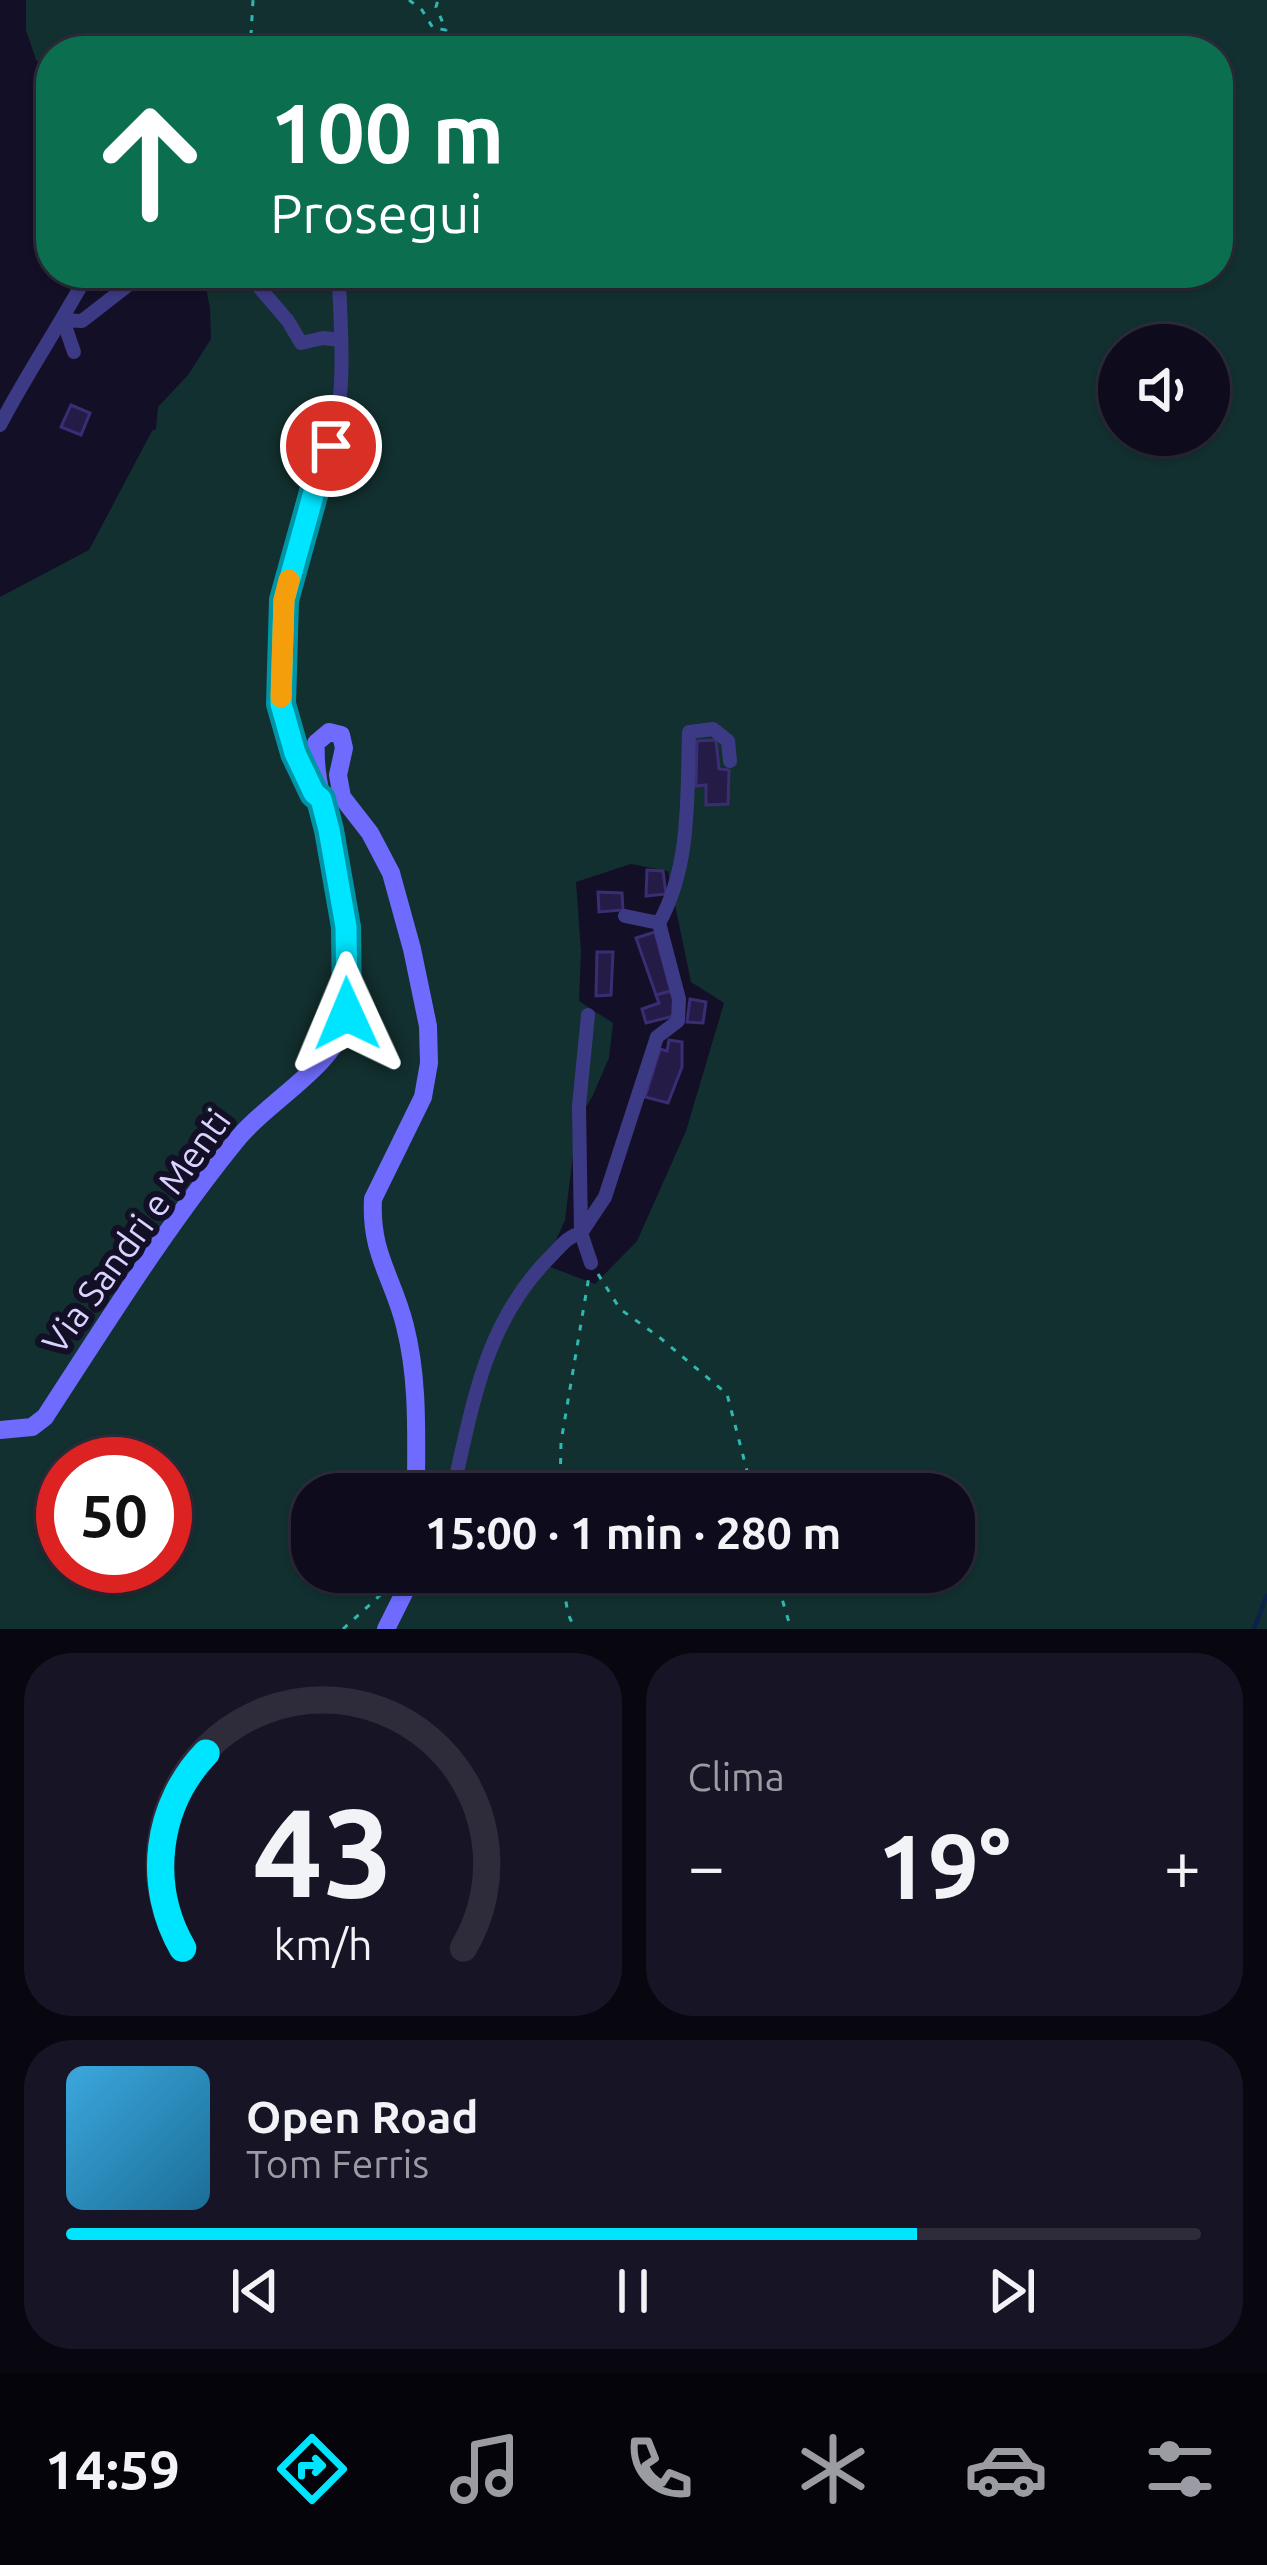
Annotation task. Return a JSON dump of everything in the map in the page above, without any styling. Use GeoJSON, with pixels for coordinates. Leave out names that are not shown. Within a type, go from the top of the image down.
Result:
{"type":"FeatureCollection","features":[{"type":"Feature","properties":{"kind":"main road","name":"Via Sandri e Menti"},"geometry":{"type":"LineString","coordinates":[[0,1430],[32,1426],[45,1417],[99,1330],[240,1136],[337,1044],[347,1014],[346,927],[316,781],[316,743],[329,732],[341,735],[344,748],[338,775],[342,797],[370,833],[391,873],[428,1026],[423,1097],[373,1199],[372,1217],[375,1245],[404,1323],[417,1412],[416,1473]]}},
{"type":"Feature","properties":{"kind":"main road"},"geometry":{"type":"LineString","coordinates":[[386,1629],[404,1593]]}},
{"type":"Feature","properties":{"kind":"street"},"geometry":{"type":"LineString","coordinates":[[0,425],[80,288]]}},
{"type":"Feature","properties":{"kind":"street"},"geometry":{"type":"LineString","coordinates":[[63,320],[82,321],[124,288]]}},
{"type":"Feature","properties":{"kind":"street"},"geometry":{"type":"LineString","coordinates":[[260,288],[301,343],[341,340]]}},
{"type":"Feature","properties":{"kind":"street"},"geometry":{"type":"LineString","coordinates":[[321,799],[295,753],[281,704],[284,600],[322,463],[331,446],[344,354],[339,288]]}},
{"type":"Feature","properties":{"kind":"street"},"geometry":{"type":"LineString","coordinates":[[63,320],[74,352]]}},
{"type":"Feature","properties":{"kind":"street"},"geometry":{"type":"LineString","coordinates":[[457,1473],[479,1378],[507,1309],[535,1271],[572,1235],[581,1233],[604,1197],[657,1037],[678,1021],[679,999],[659,923],[671,902],[685,842],[689,732],[712,728],[728,741],[730,761]]}},
{"type":"Feature","properties":{"kind":"street"},"geometry":{"type":"LineString","coordinates":[[625,916],[659,923]]}},
{"type":"Feature","properties":{"kind":"street"},"geometry":{"type":"LineString","coordinates":[[588,1015],[579,1106],[581,1233],[591,1263]]}},
{"type":"Feature","properties":{"kind":"path"},"geometry":{"type":"LineString","coordinates":[[251,36],[253,0]]}},
{"type":"Feature","properties":{"kind":"path"},"geometry":{"type":"LineString","coordinates":[[409,0],[433,28],[446,30],[436,8],[438,0]]}},
{"type":"Feature","properties":{"kind":"path"},"geometry":{"type":"LineString","coordinates":[[560,1473],[561,1442],[591,1263]]}},
{"type":"Feature","properties":{"kind":"path"},"geometry":{"type":"LineString","coordinates":[[591,1263],[620,1310],[727,1394],[748,1473]]}},
{"type":"Feature","properties":{"kind":"path"},"geometry":{"type":"LineString","coordinates":[[343,1629],[383,1593]]}},
{"type":"Feature","properties":{"kind":"path"},"geometry":{"type":"LineString","coordinates":[[564,1593],[575,1629]]}},
{"type":"Feature","properties":{"kind":"path"},"geometry":{"type":"LineString","coordinates":[[780,1593],[791,1629]]}},
{"type":"Feature","properties":{"kind":"green space"},"geometry":{"type":"Polygon","coordinates":[[[26,0],[1267,0],[1267,1629],[0,1629],[0,597],[89,550],[156,429],[158,407],[188,375],[211,339],[206,288],[1233,288],[1233,36],[36,36],[36,60],[26,30],[26,0]],[[631,864],[576,882],[579,1001],[613,1023],[609,1058],[577,1123],[565,1220],[545,1265],[595,1284],[637,1241],[686,1131],[724,1003],[691,982],[668,871],[631,864]]]}},
{"type":"Feature","properties":{"kind":"building"},"geometry":{"type":"Polygon","coordinates":[[[71,405],[90,413],[81,435],[61,427],[71,405]]]}},
{"type":"Feature","properties":{"kind":"building"},"geometry":{"type":"Polygon","coordinates":[[[716,740],[719,769],[729,770],[728,804],[706,805],[706,785],[696,786],[697,741],[716,740]]]}},
{"type":"Feature","properties":{"kind":"building"},"geometry":{"type":"Polygon","coordinates":[[[647,870],[663,871],[666,894],[646,896],[647,870]]]}},
{"type":"Feature","properties":{"kind":"building"},"geometry":{"type":"Polygon","coordinates":[[[598,892],[622,893],[623,910],[599,912],[598,892]]]}},
{"type":"Feature","properties":{"kind":"building"},"geometry":{"type":"Polygon","coordinates":[[[655,932],[671,991],[656,995],[636,938],[655,932]]]}},
{"type":"Feature","properties":{"kind":"building"},"geometry":{"type":"Polygon","coordinates":[[[597,952],[613,952],[611,995],[596,996],[597,952]]]}},
{"type":"Feature","properties":{"kind":"building"},"geometry":{"type":"Polygon","coordinates":[[[671,991],[678,1015],[646,1023],[642,1009],[659,1003],[656,995],[671,991]]]}},
{"type":"Feature","properties":{"kind":"building"},"geometry":{"type":"Polygon","coordinates":[[[690,999],[706,1002],[703,1023],[687,1022],[690,999]]]}},
{"type":"Feature","properties":{"kind":"building"},"geometry":{"type":"Polygon","coordinates":[[[669,1040],[682,1042],[682,1067],[668,1103],[645,1097],[660,1049],[667,1051],[669,1040]]]}},
{"type":"Feature","properties":{"kind":"waterway"},"geometry":{"type":"LineString","coordinates":[[1254,1629],[1267,1595]]}},
{"type":"Feature","properties":{"kind":"slow traffic"},"geometry":{"type":"LineString","coordinates":[[281,697],[284,600],[289,580]]}},
{"type":"Feature","properties":{"kind":"route"},"geometry":{"type":"LineString","coordinates":[[331,446],[322,463],[284,600],[281,704],[295,753],[321,799],[329,830],[346,927],[347,1014]]}}]}
